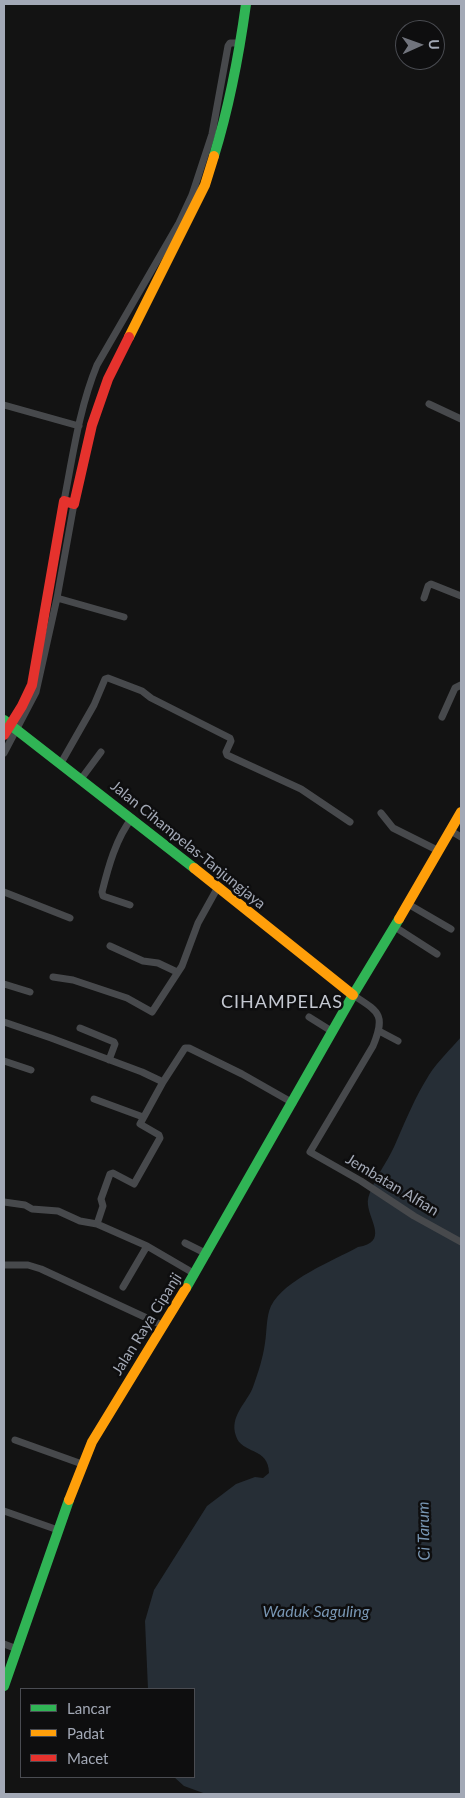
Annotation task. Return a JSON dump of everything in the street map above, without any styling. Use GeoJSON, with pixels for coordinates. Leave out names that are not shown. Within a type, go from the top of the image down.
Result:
{"type":"FeatureCollection","features":[{"type":"Feature","properties":{"kind":"main road"},"geometry":{"type":"LineString","coordinates":[[4,736],[32,685],[69,503],[90,431],[108,379],[205,185],[216,149],[236,43],[246,4]]}},
{"type":"Feature","properties":{"kind":"main road","name":"Jalan Cihampelas-Tanjungjaya"},"geometry":{"type":"LineString","coordinates":[[10,725],[132,818],[353,994]]}},
{"type":"Feature","properties":{"kind":"main road","name":"Jalan Raya Cipanji"},"geometry":{"type":"LineString","coordinates":[[4,1686],[82,1464],[101,1426],[207,1254],[334,1032],[353,994],[395,927],[461,812]]}},
{"type":"Feature","properties":{"kind":"street"},"geometry":{"type":"LineString","coordinates":[[69,503],[78,426],[83,403],[97,365],[179,223],[192,195],[212,134],[223,83],[227,50],[229,44],[236,43]]}},
{"type":"Feature","properties":{"kind":"street"},"geometry":{"type":"LineString","coordinates":[[429,404],[461,419]]}},
{"type":"Feature","properties":{"kind":"street"},"geometry":{"type":"LineString","coordinates":[[4,405],[78,426]]}},
{"type":"Feature","properties":{"kind":"street"},"geometry":{"type":"LineString","coordinates":[[4,752],[10,725],[36,692],[57,598],[57,569]]}},
{"type":"Feature","properties":{"kind":"street"},"geometry":{"type":"LineString","coordinates":[[424,598],[428,586],[431,584],[461,596]]}},
{"type":"Feature","properties":{"kind":"street"},"geometry":{"type":"LineString","coordinates":[[57,598],[124,617]]}},
{"type":"Feature","properties":{"kind":"street"},"geometry":{"type":"LineString","coordinates":[[61,763],[94,705],[105,679],[108,678],[142,691],[151,698],[230,738],[231,741],[226,752],[227,755],[301,790],[350,822]]}},
{"type":"Feature","properties":{"kind":"street"},"geometry":{"type":"LineString","coordinates":[[442,717],[454,688],[461,685]]}},
{"type":"Feature","properties":{"kind":"street"},"geometry":{"type":"LineString","coordinates":[[81,779],[101,752]]}},
{"type":"Feature","properties":{"kind":"street"},"geometry":{"type":"LineString","coordinates":[[381,813],[393,828],[439,851]]}},
{"type":"Feature","properties":{"kind":"street"},"geometry":{"type":"LineString","coordinates":[[130,905],[103,896],[102,892],[119,840],[132,818]]}},
{"type":"Feature","properties":{"kind":"street"},"geometry":{"type":"LineString","coordinates":[[451,831],[461,837]]}},
{"type":"Feature","properties":{"kind":"street"},"geometry":{"type":"LineString","coordinates":[[53,977],[74,980],[127,998],[152,1012],[182,966],[198,923],[218,887]]}},
{"type":"Feature","properties":{"kind":"street"},"geometry":{"type":"LineString","coordinates":[[4,892],[70,918]]}},
{"type":"Feature","properties":{"kind":"street"},"geometry":{"type":"LineString","coordinates":[[408,904],[451,929]]}},
{"type":"Feature","properties":{"kind":"street"},"geometry":{"type":"LineString","coordinates":[[395,927],[437,954]]}},
{"type":"Feature","properties":{"kind":"street"},"geometry":{"type":"LineString","coordinates":[[110,946],[143,961],[158,964],[177,972]]}},
{"type":"Feature","properties":{"kind":"street"},"geometry":{"type":"LineString","coordinates":[[4,984],[30,992]]}},
{"type":"Feature","properties":{"kind":"street"},"geometry":{"type":"LineString","coordinates":[[353,994],[377,1012],[379,1031],[398,1041]]}},
{"type":"Feature","properties":{"kind":"street"},"geometry":{"type":"LineString","coordinates":[[309,1016],[334,1032]]}},
{"type":"Feature","properties":{"kind":"street"},"geometry":{"type":"LineString","coordinates":[[4,1022],[142,1072],[163,1082]]}},
{"type":"Feature","properties":{"kind":"street"},"geometry":{"type":"LineString","coordinates":[[80,1028],[114,1042],[109,1060]]}},
{"type":"Feature","properties":{"kind":"street","name":"Jembatan Alfian"},"geometry":{"type":"LineString","coordinates":[[379,1031],[373,1046],[311,1152],[361,1181],[414,1216],[461,1242]]}},
{"type":"Feature","properties":{"kind":"street"},"geometry":{"type":"LineString","coordinates":[[97,1224],[103,1206],[101,1199],[110,1174],[113,1173],[134,1184],[160,1138],[159,1135],[140,1125],[163,1082],[184,1049],[188,1048],[242,1074],[293,1103]]}},
{"type":"Feature","properties":{"kind":"street"},"geometry":{"type":"LineString","coordinates":[[4,1062],[32,1070]]}},
{"type":"Feature","properties":{"kind":"street"},"geometry":{"type":"LineString","coordinates":[[94,1099],[143,1117]]}},
{"type":"Feature","properties":{"kind":"street"},"geometry":{"type":"LineString","coordinates":[[4,1202],[32,1209],[58,1211],[80,1221],[97,1224],[147,1246],[195,1274]]}},
{"type":"Feature","properties":{"kind":"street"},"geometry":{"type":"LineString","coordinates":[[185,1243],[207,1254]]}},
{"type":"Feature","properties":{"kind":"street"},"geometry":{"type":"LineString","coordinates":[[123,1287],[147,1246]]}},
{"type":"Feature","properties":{"kind":"street"},"geometry":{"type":"LineString","coordinates":[[4,1265],[33,1266],[41,1269],[164,1326]]}},
{"type":"Feature","properties":{"kind":"street"},"geometry":{"type":"LineString","coordinates":[[15,1440],[82,1464]]}},
{"type":"Feature","properties":{"kind":"street"},"geometry":{"type":"LineString","coordinates":[[4,1511],[58,1530]]}},
{"type":"Feature","properties":{"kind":"street"},"geometry":{"type":"LineString","coordinates":[[4,1644],[17,1649]]}},
{"type":"Feature","properties":{"kind":"water","name":"Waduk Saguling"},"geometry":{"type":"Polygon","coordinates":[[[461,1037],[461,1794],[206,1794],[184,1786],[175,1778],[195,1778],[195,1688],[148,1688],[145,1621],[154,1590],[207,1506],[236,1484],[255,1477],[263,1478],[269,1473],[265,1459],[243,1446],[239,1442],[234,1429],[237,1416],[253,1387],[260,1365],[271,1306],[287,1287],[298,1279],[372,1241],[375,1236],[375,1230],[369,1211],[368,1198],[410,1110],[436,1065],[461,1037]]]}},
{"type":"Feature","properties":{"kind":"traffic: fast"},"geometry":{"type":"LineString","coordinates":[[214,156],[233,81],[246,4]]}},
{"type":"Feature","properties":{"kind":"traffic: fast"},"geometry":{"type":"LineString","coordinates":[[4,720],[194,868]]}},
{"type":"Feature","properties":{"kind":"traffic: fast"},"geometry":{"type":"LineString","coordinates":[[186,1288],[353,995],[399,919]]}},
{"type":"Feature","properties":{"kind":"traffic: fast"},"geometry":{"type":"LineString","coordinates":[[4,1686],[69,1500]]}},
{"type":"Feature","properties":{"kind":"traffic: slow"},"geometry":{"type":"LineString","coordinates":[[129,337],[205,185],[214,156]]}},
{"type":"Feature","properties":{"kind":"traffic: slow"},"geometry":{"type":"LineString","coordinates":[[399,919],[461,812]]}},
{"type":"Feature","properties":{"kind":"traffic: slow"},"geometry":{"type":"LineString","coordinates":[[194,868],[353,995]]}},
{"type":"Feature","properties":{"kind":"traffic: slow"},"geometry":{"type":"LineString","coordinates":[[69,1500],[92,1442],[186,1288]]}},
{"type":"Feature","properties":{"kind":"traffic: jam"},"geometry":{"type":"LineString","coordinates":[[4,735],[22,706],[32,685],[64,501],[74,504],[92,425],[108,379],[129,337]]}},
{"type":"Feature","properties":{"kind":"district","name":"CIHAMPELAS"},"geometry":{"type":"Point","coordinates":[282,1002]}},
{"type":"Feature","properties":{"kind":"water label","name":"Ci Tarum"},"geometry":{"type":"Point","coordinates":[424,1531]}}]}
